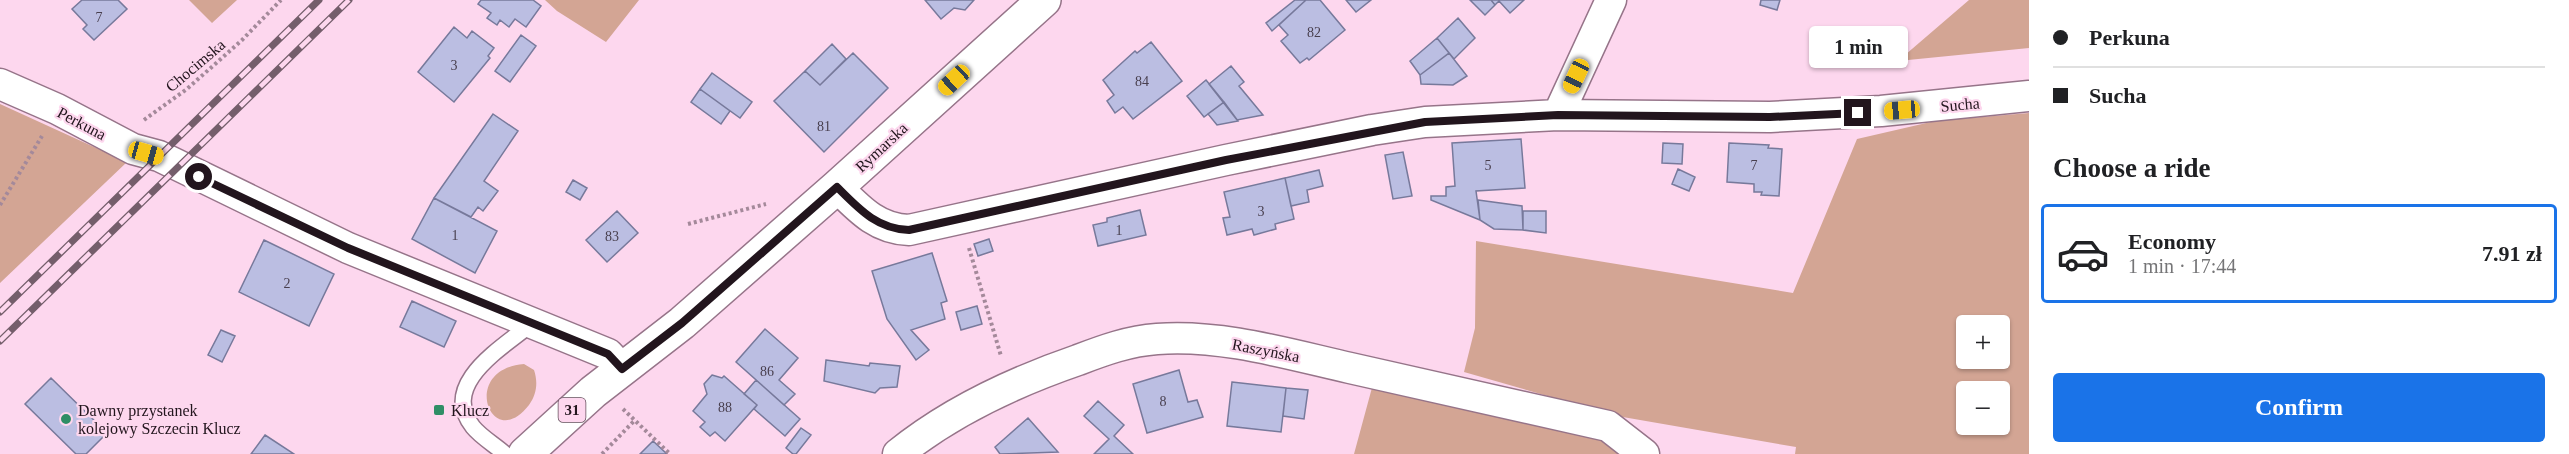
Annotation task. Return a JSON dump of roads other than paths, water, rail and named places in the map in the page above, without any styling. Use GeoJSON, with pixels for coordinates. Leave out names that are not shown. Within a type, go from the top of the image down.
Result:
{"type":"FeatureCollection","features":[{"type":"Feature","properties":{"kind":"main road","name":"Rymarska"},"geometry":{"type":"LineString","coordinates":[[525,454],[592,392],[682,323],[1044,0]]}},
{"type":"Feature","properties":{"kind":"street"},"geometry":{"type":"LineString","coordinates":[[1558,115],[1611,0]]}},
{"type":"Feature","properties":{"kind":"street","name":"Perkuna"},"geometry":{"type":"LineString","coordinates":[[0,84],[57,109],[118,142],[159,156],[348,248],[608,354],[622,369]]}},
{"type":"Feature","properties":{"kind":"street","name":"Sucha"},"geometry":{"type":"LineString","coordinates":[[837,187],[864,213],[882,226],[894,230],[909,230],[1372,130],[1425,122],[1558,115],[1770,117],[1881,111],[2029,96]]}},
{"type":"Feature","properties":{"kind":"street","name":"Raszyńska"},"geometry":{"type":"LineString","coordinates":[[898,454],[938,424],[1010,387],[1058,367],[1134,341],[1158,339],[1197,339],[1305,358],[1608,426],[1644,454]]}},
{"type":"Feature","properties":{"kind":"lane"},"geometry":{"type":"LineString","coordinates":[[505,454],[474,428],[462,405],[462,395],[471,377],[531,324]]}},
{"type":"Feature","properties":{"kind":"railway"},"geometry":{"type":"LineString","coordinates":[[0,312],[319,0]]}},
{"type":"Feature","properties":{"kind":"railway"},"geometry":{"type":"LineString","coordinates":[[0,341],[349,0]]}},
{"type":"Feature","properties":{"kind":"place","name":"Klucz"},"geometry":{"type":"Point","coordinates":[439,410]}},
{"type":"Feature","properties":{"kind":"place","name":"Dawny przystanek kolejowy Szczecin Klucz"},"geometry":{"type":"Point","coordinates":[66,419]}}]}
